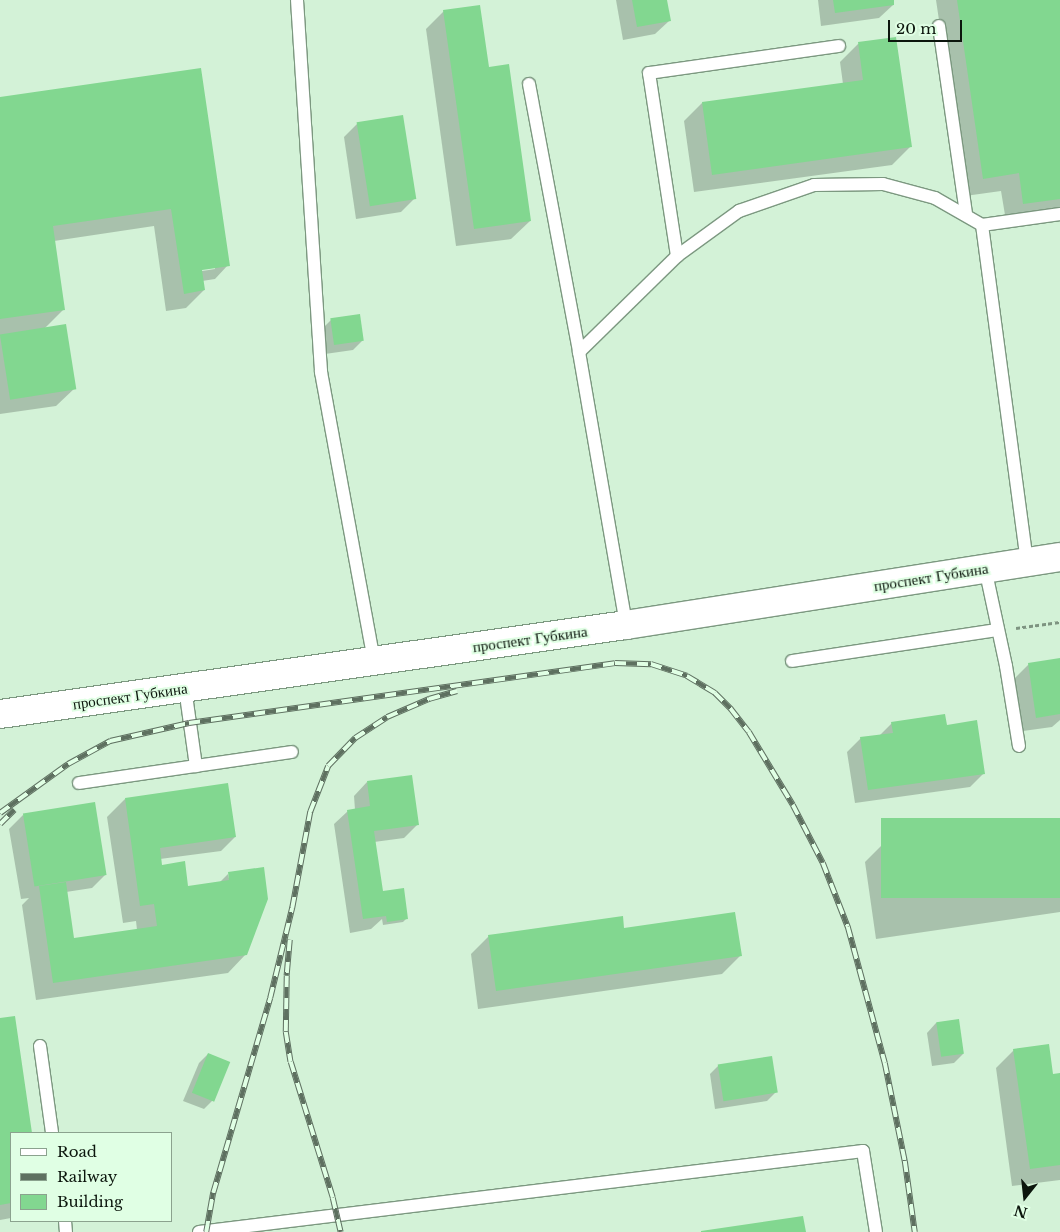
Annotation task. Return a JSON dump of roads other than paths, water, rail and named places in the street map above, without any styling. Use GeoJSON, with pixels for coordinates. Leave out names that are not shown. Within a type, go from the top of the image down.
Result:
{"type":"FeatureCollection","features":[{"type":"Feature","properties":{"kind":"main road","name":"проспект Губкина"},"geometry":{"type":"LineString","coordinates":[[0,714],[626,625],[1060,557]]}},
{"type":"Feature","properties":{"kind":"lane"},"geometry":{"type":"LineString","coordinates":[[297,0],[321,372],[374,662]]}},
{"type":"Feature","properties":{"kind":"lane"},"geometry":{"type":"LineString","coordinates":[[939,26],[966,214]]}},
{"type":"Feature","properties":{"kind":"lane"},"geometry":{"type":"LineString","coordinates":[[677,256],[649,73],[839,46]]}},
{"type":"Feature","properties":{"kind":"lane"},"geometry":{"type":"LineString","coordinates":[[529,84],[579,352],[626,625]]}},
{"type":"Feature","properties":{"kind":"lane"},"geometry":{"type":"LineString","coordinates":[[579,352],[677,256],[739,211],[814,185],[883,184],[935,198],[966,214],[982,225],[1060,214]]}},
{"type":"Feature","properties":{"kind":"lane"},"geometry":{"type":"LineString","coordinates":[[982,225],[1027,562]]}},
{"type":"Feature","properties":{"kind":"lane"},"geometry":{"type":"LineString","coordinates":[[985,568],[1019,746]]}},
{"type":"Feature","properties":{"kind":"lane"},"geometry":{"type":"LineString","coordinates":[[792,661],[998,630]]}},
{"type":"Feature","properties":{"kind":"lane"},"geometry":{"type":"LineString","coordinates":[[185,688],[196,766]]}},
{"type":"Feature","properties":{"kind":"lane"},"geometry":{"type":"LineString","coordinates":[[79,783],[292,752]]}},
{"type":"Feature","properties":{"kind":"lane"},"geometry":{"type":"LineString","coordinates":[[40,1046],[52,1132]]}},
{"type":"Feature","properties":{"kind":"lane"},"geometry":{"type":"LineString","coordinates":[[199,1232],[864,1151],[876,1232]]}},
{"type":"Feature","properties":{"kind":"railway"},"geometry":{"type":"LineString","coordinates":[[0,813],[68,764],[110,741],[189,723],[615,663],[651,664],[687,676],[715,693],[731,709],[749,732],[793,805],[823,863],[848,927],[885,1063],[905,1161],[915,1232]]}},
{"type":"Feature","properties":{"kind":"railway"},"geometry":{"type":"LineString","coordinates":[[206,1232],[213,1193],[270,998],[292,908],[310,812],[328,766],[355,738],[387,717],[429,699],[457,691]]}},
{"type":"Feature","properties":{"kind":"railway"},"geometry":{"type":"LineString","coordinates":[[0,824],[14,810]]}},
{"type":"Feature","properties":{"kind":"railway"},"geometry":{"type":"LineString","coordinates":[[290,940],[286,1032],[291,1062],[333,1198],[341,1232]]}}]}
